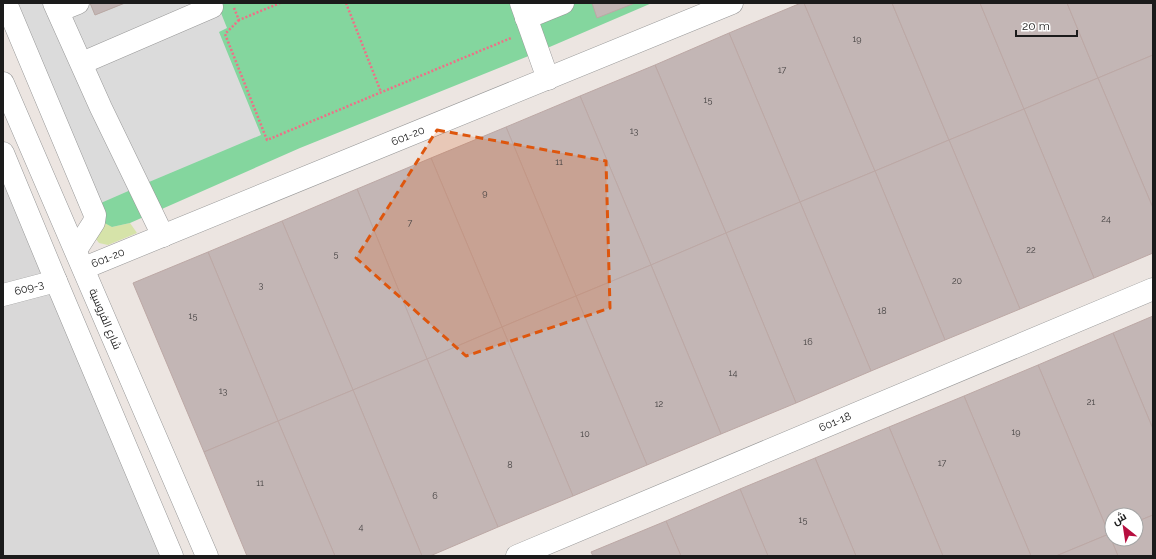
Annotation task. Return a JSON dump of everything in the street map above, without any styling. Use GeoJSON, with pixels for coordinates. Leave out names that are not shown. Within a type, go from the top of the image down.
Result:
{"type":"FeatureCollection","features":[{"type":"Feature","properties":{"kind":"street"},"geometry":{"type":"LineString","coordinates":[[6,3],[95,215],[94,222],[80,259]]}},
{"type":"Feature","properties":{"kind":"street"},"geometry":{"type":"LineString","coordinates":[[78,3],[56,7],[117,142],[163,236]]}},
{"type":"Feature","properties":{"kind":"street"},"geometry":{"type":"LineString","coordinates":[[548,79],[521,19],[563,3]]}},
{"type":"Feature","properties":{"kind":"street","name":"601-20"},"geometry":{"type":"LineString","coordinates":[[80,259],[163,236],[732,3]]}},
{"type":"Feature","properties":{"kind":"street"},"geometry":{"type":"LineString","coordinates":[[82,63],[222,5]]}},
{"type":"Feature","properties":{"kind":"street","name":"شارع الفروسية"},"geometry":{"type":"LineString","coordinates":[[3,83],[207,556]]}},
{"type":"Feature","properties":{"kind":"street"},"geometry":{"type":"LineString","coordinates":[[3,153],[172,556]]}},
{"type":"Feature","properties":{"kind":"street","name":"609-3"},"geometry":{"type":"LineString","coordinates":[[3,295],[56,281]]}},
{"type":"Feature","properties":{"kind":"street","name":"601-18"},"geometry":{"type":"LineString","coordinates":[[516,556],[1153,289]]}},
{"type":"Feature","properties":{"kind":"path"},"geometry":{"type":"LineString","coordinates":[[280,3],[239,20],[225,34],[267,140],[381,92],[521,19]]}},
{"type":"Feature","properties":{"kind":"path"},"geometry":{"type":"LineString","coordinates":[[346,3],[381,92]]}},
{"type":"Feature","properties":{"kind":"path"},"geometry":{"type":"LineString","coordinates":[[222,5],[239,20]]}},
{"type":"Feature","properties":{"kind":"highlighted area"},"geometry":{"type":"Polygon","coordinates":[[[437,130],[606,161],[610,308],[466,356],[356,258],[437,130]]]}},
{"type":"Feature","properties":{"kind":"shaded area"},"geometry":{"type":"Polygon","coordinates":[[[9,3],[90,3],[95,15],[125,3],[217,3],[227,28],[219,32],[261,135],[94,206],[9,3]]]}},
{"type":"Feature","properties":{"kind":"shaded area"},"geometry":{"type":"Polygon","coordinates":[[[3,180],[160,556],[3,556],[3,180]]]}},
{"type":"Feature","properties":{"kind":"green space"},"geometry":{"type":"Polygon","coordinates":[[[9,3],[112,227],[130,223],[137,233],[108,245],[99,243],[93,235],[9,3]]]}},
{"type":"Feature","properties":{"kind":"green space"},"geometry":{"type":"Polygon","coordinates":[[[9,3],[652,3],[531,55],[300,148],[130,223],[112,227],[101,221],[9,3]]]}},
{"type":"Feature","properties":{"kind":"building"},"geometry":{"type":"Polygon","coordinates":[[[90,3],[125,3],[95,15],[90,3]]]}},
{"type":"Feature","properties":{"kind":"building"},"geometry":{"type":"Polygon","coordinates":[[[592,3],[635,3],[597,18],[592,3]]]}},
{"type":"Feature","properties":{"kind":"building"},"geometry":{"type":"Polygon","coordinates":[[[804,3],[875,171],[800,202],[729,33],[804,3]]]}},
{"type":"Feature","properties":{"kind":"building"},"geometry":{"type":"Polygon","coordinates":[[[804,3],[892,3],[949,140],[875,171],[804,3]]]}},
{"type":"Feature","properties":{"kind":"building"},"geometry":{"type":"Polygon","coordinates":[[[892,3],[980,3],[1024,109],[949,140],[892,3]]]}},
{"type":"Feature","properties":{"kind":"building"},"geometry":{"type":"Polygon","coordinates":[[[980,3],[1067,3],[1098,78],[1024,109],[980,3]]]}},
{"type":"Feature","properties":{"kind":"building"},"geometry":{"type":"Polygon","coordinates":[[[1067,3],[1153,3],[1153,55],[1098,78],[1067,3]]]}},
{"type":"Feature","properties":{"kind":"building"},"geometry":{"type":"Polygon","coordinates":[[[729,33],[800,202],[726,233],[655,65],[729,33]]]}},
{"type":"Feature","properties":{"kind":"building"},"geometry":{"type":"Polygon","coordinates":[[[1153,55],[1153,208],[1098,78],[1153,55]]]}},
{"type":"Feature","properties":{"kind":"building"},"geometry":{"type":"Polygon","coordinates":[[[655,65],[726,233],[651,265],[580,96],[655,65]]]}},
{"type":"Feature","properties":{"kind":"building"},"geometry":{"type":"Polygon","coordinates":[[[1098,78],[1153,208],[1153,253],[1094,278],[1024,109],[1098,78]]]}},
{"type":"Feature","properties":{"kind":"building"},"geometry":{"type":"Polygon","coordinates":[[[580,96],[651,265],[576,296],[506,127],[580,96]]]}},
{"type":"Feature","properties":{"kind":"building"},"geometry":{"type":"Polygon","coordinates":[[[1024,109],[1094,278],[1020,309],[949,140],[1024,109]]]}},
{"type":"Feature","properties":{"kind":"building"},"geometry":{"type":"Polygon","coordinates":[[[506,127],[576,296],[502,327],[431,158],[506,127]]]}},
{"type":"Feature","properties":{"kind":"building"},"geometry":{"type":"Polygon","coordinates":[[[949,140],[1020,309],[945,340],[875,171],[949,140]]]}},
{"type":"Feature","properties":{"kind":"building"},"geometry":{"type":"Polygon","coordinates":[[[431,158],[502,327],[427,359],[357,189],[431,158]]]}},
{"type":"Feature","properties":{"kind":"building"},"geometry":{"type":"Polygon","coordinates":[[[875,171],[945,340],[871,371],[800,202],[875,171]]]}},
{"type":"Feature","properties":{"kind":"building"},"geometry":{"type":"Polygon","coordinates":[[[357,189],[427,359],[353,390],[282,221],[357,189]]]}},
{"type":"Feature","properties":{"kind":"building"},"geometry":{"type":"Polygon","coordinates":[[[800,202],[871,371],[796,403],[726,233],[800,202]]]}},
{"type":"Feature","properties":{"kind":"building"},"geometry":{"type":"Polygon","coordinates":[[[282,221],[353,390],[278,421],[208,252],[282,221]]]}},
{"type":"Feature","properties":{"kind":"building"},"geometry":{"type":"Polygon","coordinates":[[[726,233],[796,403],[721,434],[651,265],[726,233]]]}},
{"type":"Feature","properties":{"kind":"building"},"geometry":{"type":"Polygon","coordinates":[[[208,252],[278,421],[204,452],[133,283],[208,252]]]}},
{"type":"Feature","properties":{"kind":"building"},"geometry":{"type":"Polygon","coordinates":[[[651,265],[721,434],[647,465],[576,296],[651,265]]]}},
{"type":"Feature","properties":{"kind":"building"},"geometry":{"type":"Polygon","coordinates":[[[576,296],[647,465],[573,496],[502,327],[576,296]]]}},
{"type":"Feature","properties":{"kind":"building"},"geometry":{"type":"Polygon","coordinates":[[[1153,316],[1153,429],[1113,333],[1153,316]]]}},
{"type":"Feature","properties":{"kind":"building"},"geometry":{"type":"Polygon","coordinates":[[[502,327],[573,496],[498,527],[427,359],[502,327]]]}},
{"type":"Feature","properties":{"kind":"building"},"geometry":{"type":"Polygon","coordinates":[[[1113,333],[1153,429],[1153,515],[1144,519],[1144,507],[1104,507],[1104,522],[1038,365],[1113,333]]]}},
{"type":"Feature","properties":{"kind":"building"},"geometry":{"type":"Polygon","coordinates":[[[427,359],[498,527],[430,556],[422,556],[353,390],[427,359]]]}},
{"type":"Feature","properties":{"kind":"building"},"geometry":{"type":"Polygon","coordinates":[[[1038,365],[1104,522],[1104,536],[1056,556],[1031,556],[964,396],[1038,365]]]}},
{"type":"Feature","properties":{"kind":"building"},"geometry":{"type":"Polygon","coordinates":[[[353,390],[422,556],[335,556],[278,421],[353,390]]]}},
{"type":"Feature","properties":{"kind":"building"},"geometry":{"type":"Polygon","coordinates":[[[964,396],[1031,556],[943,556],[889,427],[964,396]]]}},
{"type":"Feature","properties":{"kind":"building"},"geometry":{"type":"Polygon","coordinates":[[[278,421],[335,556],[247,556],[204,452],[278,421]]]}},
{"type":"Feature","properties":{"kind":"building"},"geometry":{"type":"Polygon","coordinates":[[[889,427],[943,556],[856,556],[815,458],[889,427]]]}},
{"type":"Feature","properties":{"kind":"building"},"geometry":{"type":"Polygon","coordinates":[[[815,458],[856,556],[768,556],[740,489],[815,458]]]}},
{"type":"Feature","properties":{"kind":"building"},"geometry":{"type":"Polygon","coordinates":[[[740,489],[768,556],[681,556],[666,521],[740,489]]]}},
{"type":"Feature","properties":{"kind":"building"},"geometry":{"type":"Polygon","coordinates":[[[1153,515],[1153,556],[1118,556],[1114,547],[1144,547],[1144,519],[1153,515]]]}},
{"type":"Feature","properties":{"kind":"building"},"geometry":{"type":"Polygon","coordinates":[[[666,521],[681,556],[593,556],[591,552],[666,521]]]}},
{"type":"Feature","properties":{"kind":"building"},"geometry":{"type":"Polygon","coordinates":[[[1104,536],[1104,547],[1114,547],[1118,556],[1056,556],[1104,536]]]}}]}
